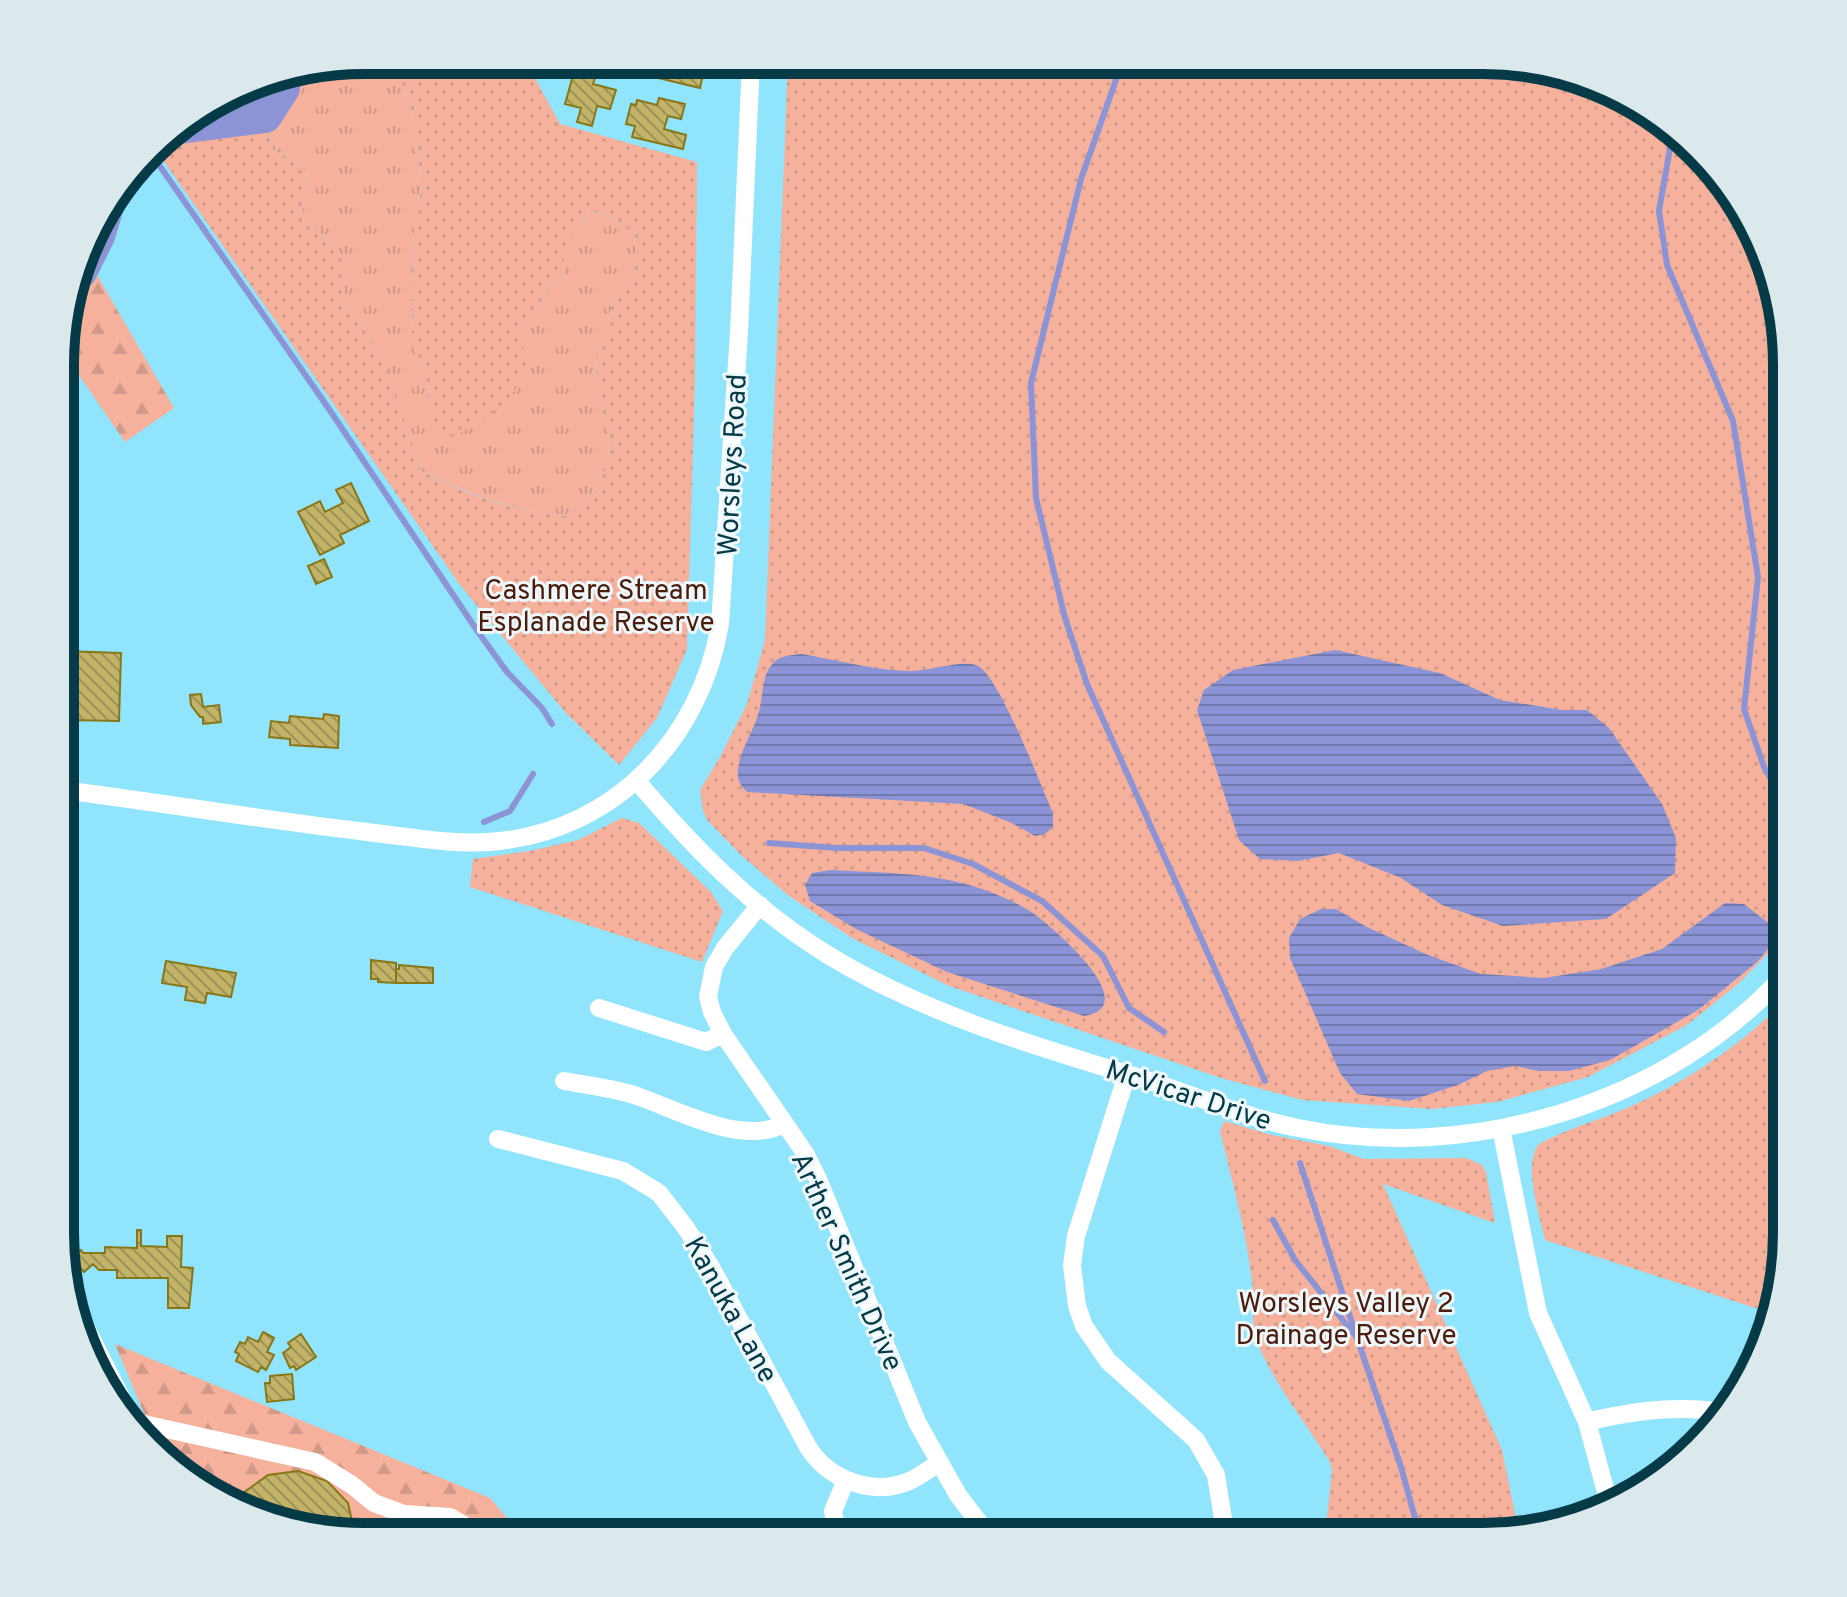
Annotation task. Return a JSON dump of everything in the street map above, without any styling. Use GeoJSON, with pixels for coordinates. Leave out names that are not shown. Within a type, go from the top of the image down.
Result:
{"type":"FeatureCollection","features":[{"type":"Feature","properties":{"kind":"street","name":"Worsleys Road"},"geometry":{"type":"LineString","coordinates":[[74,792],[316,827],[471,842],[499,841],[547,831],[609,801],[659,757],[693,710],[705,683],[720,624],[739,332],[750,74]]}},
{"type":"Feature","properties":{"kind":"street","name":"McVicar Drive"},"geometry":{"type":"LineString","coordinates":[[636,780],[702,853],[760,905],[826,954],[905,996],[975,1024],[1260,1118],[1330,1133],[1400,1137],[1501,1128],[1571,1110],[1644,1080],[1703,1044],[1773,986]]}},
{"type":"Feature","properties":{"kind":"street","name":"Arther Smith Drive"},"geometry":{"type":"LineString","coordinates":[[760,905],[725,948],[711,973],[708,997],[712,1012],[723,1034],[818,1179],[917,1422],[958,1495],[979,1523]]}},
{"type":"Feature","properties":{"kind":"street"},"geometry":{"type":"LineString","coordinates":[[599,1008],[706,1042],[723,1034]]}},
{"type":"Feature","properties":{"kind":"street"},"geometry":{"type":"LineString","coordinates":[[1127,1074],[1076,1236],[1072,1265],[1077,1306],[1084,1326],[1108,1361],[1196,1440],[1216,1475],[1224,1523]]}},
{"type":"Feature","properties":{"kind":"street"},"geometry":{"type":"LineString","coordinates":[[564,1081],[628,1093],[741,1132],[776,1128],[784,1124]]}},
{"type":"Feature","properties":{"kind":"street"},"geometry":{"type":"LineString","coordinates":[[1501,1128],[1538,1313],[1587,1422],[1607,1495]]}},
{"type":"Feature","properties":{"kind":"street","name":"Kanuka Lane"},"geometry":{"type":"LineString","coordinates":[[498,1139],[623,1171],[659,1193],[711,1267],[814,1456],[823,1466],[846,1480],[870,1487],[908,1482],[939,1463]]}},
{"type":"Feature","properties":{"kind":"street"},"geometry":{"type":"LineString","coordinates":[[1587,1422],[1628,1412],[1668,1409],[1712,1411]]}},
{"type":"Feature","properties":{"kind":"street"},"geometry":{"type":"LineString","coordinates":[[152,1431],[315,1462],[374,1503],[404,1514],[450,1517],[460,1523]]}},
{"type":"Feature","properties":{"kind":"street"},"geometry":{"type":"LineString","coordinates":[[835,1523],[833,1511],[846,1480]]}},
{"type":"Feature","properties":{"kind":"green space"},"geometry":{"type":"Polygon","coordinates":[[[398,74],[411,107],[422,185],[414,231],[412,346],[428,385],[430,418],[526,364],[520,335],[552,284],[562,279],[569,240],[585,219],[594,211],[615,219],[635,234],[638,257],[631,276],[613,300],[596,359],[598,398],[609,427],[608,463],[598,488],[565,516],[525,510],[490,500],[421,471],[384,357],[347,308],[340,252],[302,215],[307,180],[302,165],[270,148],[271,119],[289,92],[290,84],[326,76],[398,74]]]}},
{"type":"Feature","properties":{"kind":"green space","name":"Cashmere Stream Esplanade Reserve"},"geometry":{"type":"Polygon","coordinates":[[[398,74],[533,74],[560,124],[697,162],[695,378],[687,649],[657,718],[619,765],[565,712],[460,585],[161,157],[207,121],[265,116],[283,86],[290,84],[289,92],[271,119],[270,148],[302,165],[307,180],[302,215],[340,252],[347,308],[384,357],[421,471],[491,501],[565,516],[598,488],[608,463],[609,427],[598,398],[596,359],[613,300],[631,276],[638,257],[635,234],[615,219],[594,211],[578,226],[566,249],[562,279],[552,284],[520,335],[526,365],[515,390],[480,421],[441,441],[430,418],[428,385],[412,346],[414,231],[422,185],[411,107],[398,74]]]}},
{"type":"Feature","properties":{"kind":"green space"},"geometry":{"type":"Polygon","coordinates":[[[787,74],[1521,76],[1594,96],[1660,134],[1713,187],[1734,219],[1758,271],[1771,326],[1773,364],[1773,948],[1738,984],[1687,1025],[1588,1077],[1497,1102],[1432,1109],[1303,1100],[1221,1078],[949,986],[852,938],[789,896],[741,855],[707,820],[703,811],[700,790],[747,704],[765,640],[787,74]]]}},
{"type":"Feature","properties":{"kind":"green space"},"geometry":{"type":"Polygon","coordinates":[[[91,265],[174,408],[125,442],[74,368],[76,326],[91,265]]]}},
{"type":"Feature","properties":{"kind":"green space"},"geometry":{"type":"Polygon","coordinates":[[[622,818],[639,823],[711,892],[723,911],[702,962],[470,887],[473,859],[578,840],[622,818]]]}},
{"type":"Feature","properties":{"kind":"green space"},"geometry":{"type":"Polygon","coordinates":[[[1773,1012],[1773,1233],[1771,1271],[1762,1310],[1545,1240],[1532,1176],[1534,1153],[1539,1144],[1636,1104],[1677,1083],[1716,1058],[1773,1012]]]}},
{"type":"Feature","properties":{"kind":"green space","name":"Worsleys Valley 2 Drainage Reserve"},"geometry":{"type":"Polygon","coordinates":[[[1224,1121],[1268,1134],[1329,1146],[1364,1159],[1466,1158],[1482,1165],[1495,1223],[1383,1184],[1502,1450],[1517,1521],[1326,1523],[1332,1471],[1330,1462],[1281,1388],[1257,1342],[1246,1243],[1220,1131],[1224,1121]]]}},
{"type":"Feature","properties":{"kind":"green space"},"geometry":{"type":"Polygon","coordinates":[[[115,1344],[490,1498],[511,1523],[364,1523],[326,1521],[289,1513],[253,1501],[219,1484],[187,1463],[150,1428],[115,1344]]]}},
{"type":"Feature","properties":{"kind":"water"},"geometry":{"type":"Polygon","coordinates":[[[1335,650],[1440,673],[1500,700],[1562,710],[1587,710],[1609,728],[1662,804],[1676,838],[1675,873],[1606,919],[1503,926],[1442,905],[1401,878],[1339,853],[1298,861],[1260,859],[1239,840],[1197,710],[1204,690],[1233,670],[1335,650]]]}},
{"type":"Feature","properties":{"kind":"water"},"geometry":{"type":"Polygon","coordinates":[[[802,654],[899,671],[965,664],[978,666],[997,689],[1019,733],[1053,813],[1053,827],[1045,834],[1035,836],[1012,823],[963,804],[747,792],[739,780],[739,762],[757,719],[767,673],[780,658],[802,654]]]}},
{"type":"Feature","properties":{"kind":"water"},"geometry":{"type":"Polygon","coordinates":[[[830,870],[945,879],[982,889],[1018,904],[1047,924],[1090,968],[1101,984],[1105,998],[1100,1009],[1084,1016],[947,972],[856,929],[810,901],[805,885],[812,873],[830,870]]]}},
{"type":"Feature","properties":{"kind":"water"},"geometry":{"type":"Polygon","coordinates":[[[1725,903],[1744,904],[1770,924],[1773,933],[1770,947],[1757,962],[1698,1010],[1610,1060],[1569,1071],[1539,1071],[1515,1066],[1487,1071],[1458,1085],[1409,1101],[1357,1094],[1340,1073],[1290,958],[1289,938],[1300,919],[1321,909],[1336,909],[1428,955],[1481,974],[1544,978],[1601,969],[1662,949],[1725,903]]]}},
{"type":"Feature","properties":{"kind":"building"},"geometry":{"type":"Polygon","coordinates":[[[573,74],[595,78],[593,84],[616,90],[610,109],[597,106],[592,126],[577,122],[581,108],[565,104],[573,74]]]}},
{"type":"Feature","properties":{"kind":"building"},"geometry":{"type":"Polygon","coordinates":[[[642,74],[703,74],[700,88],[642,74]]]}},
{"type":"Feature","properties":{"kind":"building"},"geometry":{"type":"Polygon","coordinates":[[[659,98],[685,104],[681,119],[668,116],[664,129],[686,135],[683,149],[632,137],[635,126],[626,124],[631,104],[636,105],[637,100],[657,105],[659,98]]]}},
{"type":"Feature","properties":{"kind":"building"},"geometry":{"type":"Polygon","coordinates":[[[351,483],[369,521],[340,535],[344,543],[320,555],[298,512],[320,501],[325,512],[343,503],[336,490],[351,483]]]}},
{"type":"Feature","properties":{"kind":"building"},"geometry":{"type":"Polygon","coordinates":[[[324,559],[332,577],[316,584],[308,566],[324,559]]]}},
{"type":"Feature","properties":{"kind":"building"},"geometry":{"type":"Polygon","coordinates":[[[74,651],[121,653],[119,721],[74,720],[74,651]]]}},
{"type":"Feature","properties":{"kind":"building"},"geometry":{"type":"Polygon","coordinates":[[[201,694],[203,707],[219,705],[221,722],[203,724],[203,717],[191,705],[190,695],[201,694]]]}},
{"type":"Feature","properties":{"kind":"building"},"geometry":{"type":"Polygon","coordinates":[[[324,714],[339,716],[338,748],[290,745],[290,739],[269,737],[271,721],[289,723],[290,716],[323,719],[324,714]]]}},
{"type":"Feature","properties":{"kind":"building"},"geometry":{"type":"Polygon","coordinates":[[[371,960],[396,963],[396,983],[371,979],[371,960]]]}},
{"type":"Feature","properties":{"kind":"building"},"geometry":{"type":"Polygon","coordinates":[[[166,961],[236,973],[231,997],[207,993],[205,1003],[185,1000],[187,987],[162,983],[166,961]]]}},
{"type":"Feature","properties":{"kind":"building"},"geometry":{"type":"Polygon","coordinates":[[[399,965],[433,968],[433,983],[396,983],[399,965]]]}},
{"type":"Feature","properties":{"kind":"building"},"geometry":{"type":"Polygon","coordinates":[[[137,1230],[141,1230],[141,1246],[167,1247],[167,1236],[182,1236],[181,1267],[193,1268],[189,1308],[168,1308],[168,1278],[117,1278],[117,1270],[99,1270],[93,1264],[84,1272],[76,1263],[75,1255],[81,1250],[83,1253],[105,1253],[105,1247],[137,1248],[137,1230]]]}},
{"type":"Feature","properties":{"kind":"building"},"geometry":{"type":"Polygon","coordinates":[[[263,1332],[274,1338],[267,1352],[274,1355],[266,1370],[261,1367],[258,1372],[236,1361],[239,1354],[235,1352],[240,1342],[245,1344],[248,1337],[258,1342],[263,1332]]]}},
{"type":"Feature","properties":{"kind":"building"},"geometry":{"type":"Polygon","coordinates":[[[301,1334],[316,1357],[296,1370],[294,1366],[290,1368],[283,1353],[291,1347],[288,1343],[301,1334]]]}},
{"type":"Feature","properties":{"kind":"building"},"geometry":{"type":"Polygon","coordinates":[[[292,1374],[294,1399],[267,1402],[265,1383],[270,1383],[270,1376],[292,1374]]]}},
{"type":"Feature","properties":{"kind":"building"},"geometry":{"type":"Polygon","coordinates":[[[298,1471],[327,1481],[348,1503],[352,1522],[326,1521],[289,1513],[242,1496],[268,1475],[298,1471]]]}},
{"type":"Feature","properties":{"kind":"waterway"},"geometry":{"type":"LineString","coordinates":[[1118,74],[1081,179],[1031,383],[1036,498],[1065,618],[1087,684],[1265,1081]]}},
{"type":"Feature","properties":{"kind":"waterway"},"geometry":{"type":"LineString","coordinates":[[201,124],[265,116],[283,86]]}},
{"type":"Feature","properties":{"kind":"waterway"},"geometry":{"type":"LineString","coordinates":[[1671,143],[1659,211],[1667,265],[1733,421],[1758,577],[1744,709],[1764,767],[1773,782]]}},
{"type":"Feature","properties":{"kind":"waterway"},"geometry":{"type":"LineString","coordinates":[[157,162],[329,409],[476,629],[507,672],[542,708],[552,724]]}},
{"type":"Feature","properties":{"kind":"waterway"},"geometry":{"type":"LineString","coordinates":[[484,822],[510,811],[533,774]]}},
{"type":"Feature","properties":{"kind":"waterway"},"geometry":{"type":"LineString","coordinates":[[769,843],[838,848],[924,848],[973,864],[1042,901],[1103,956],[1129,1008],[1164,1032]]}},
{"type":"Feature","properties":{"kind":"waterway"},"geometry":{"type":"LineString","coordinates":[[1300,1163],[1356,1335]]}},
{"type":"Feature","properties":{"kind":"waterway"},"geometry":{"type":"LineString","coordinates":[[1273,1220],[1295,1260],[1357,1338],[1401,1467],[1416,1523]]}}]}
